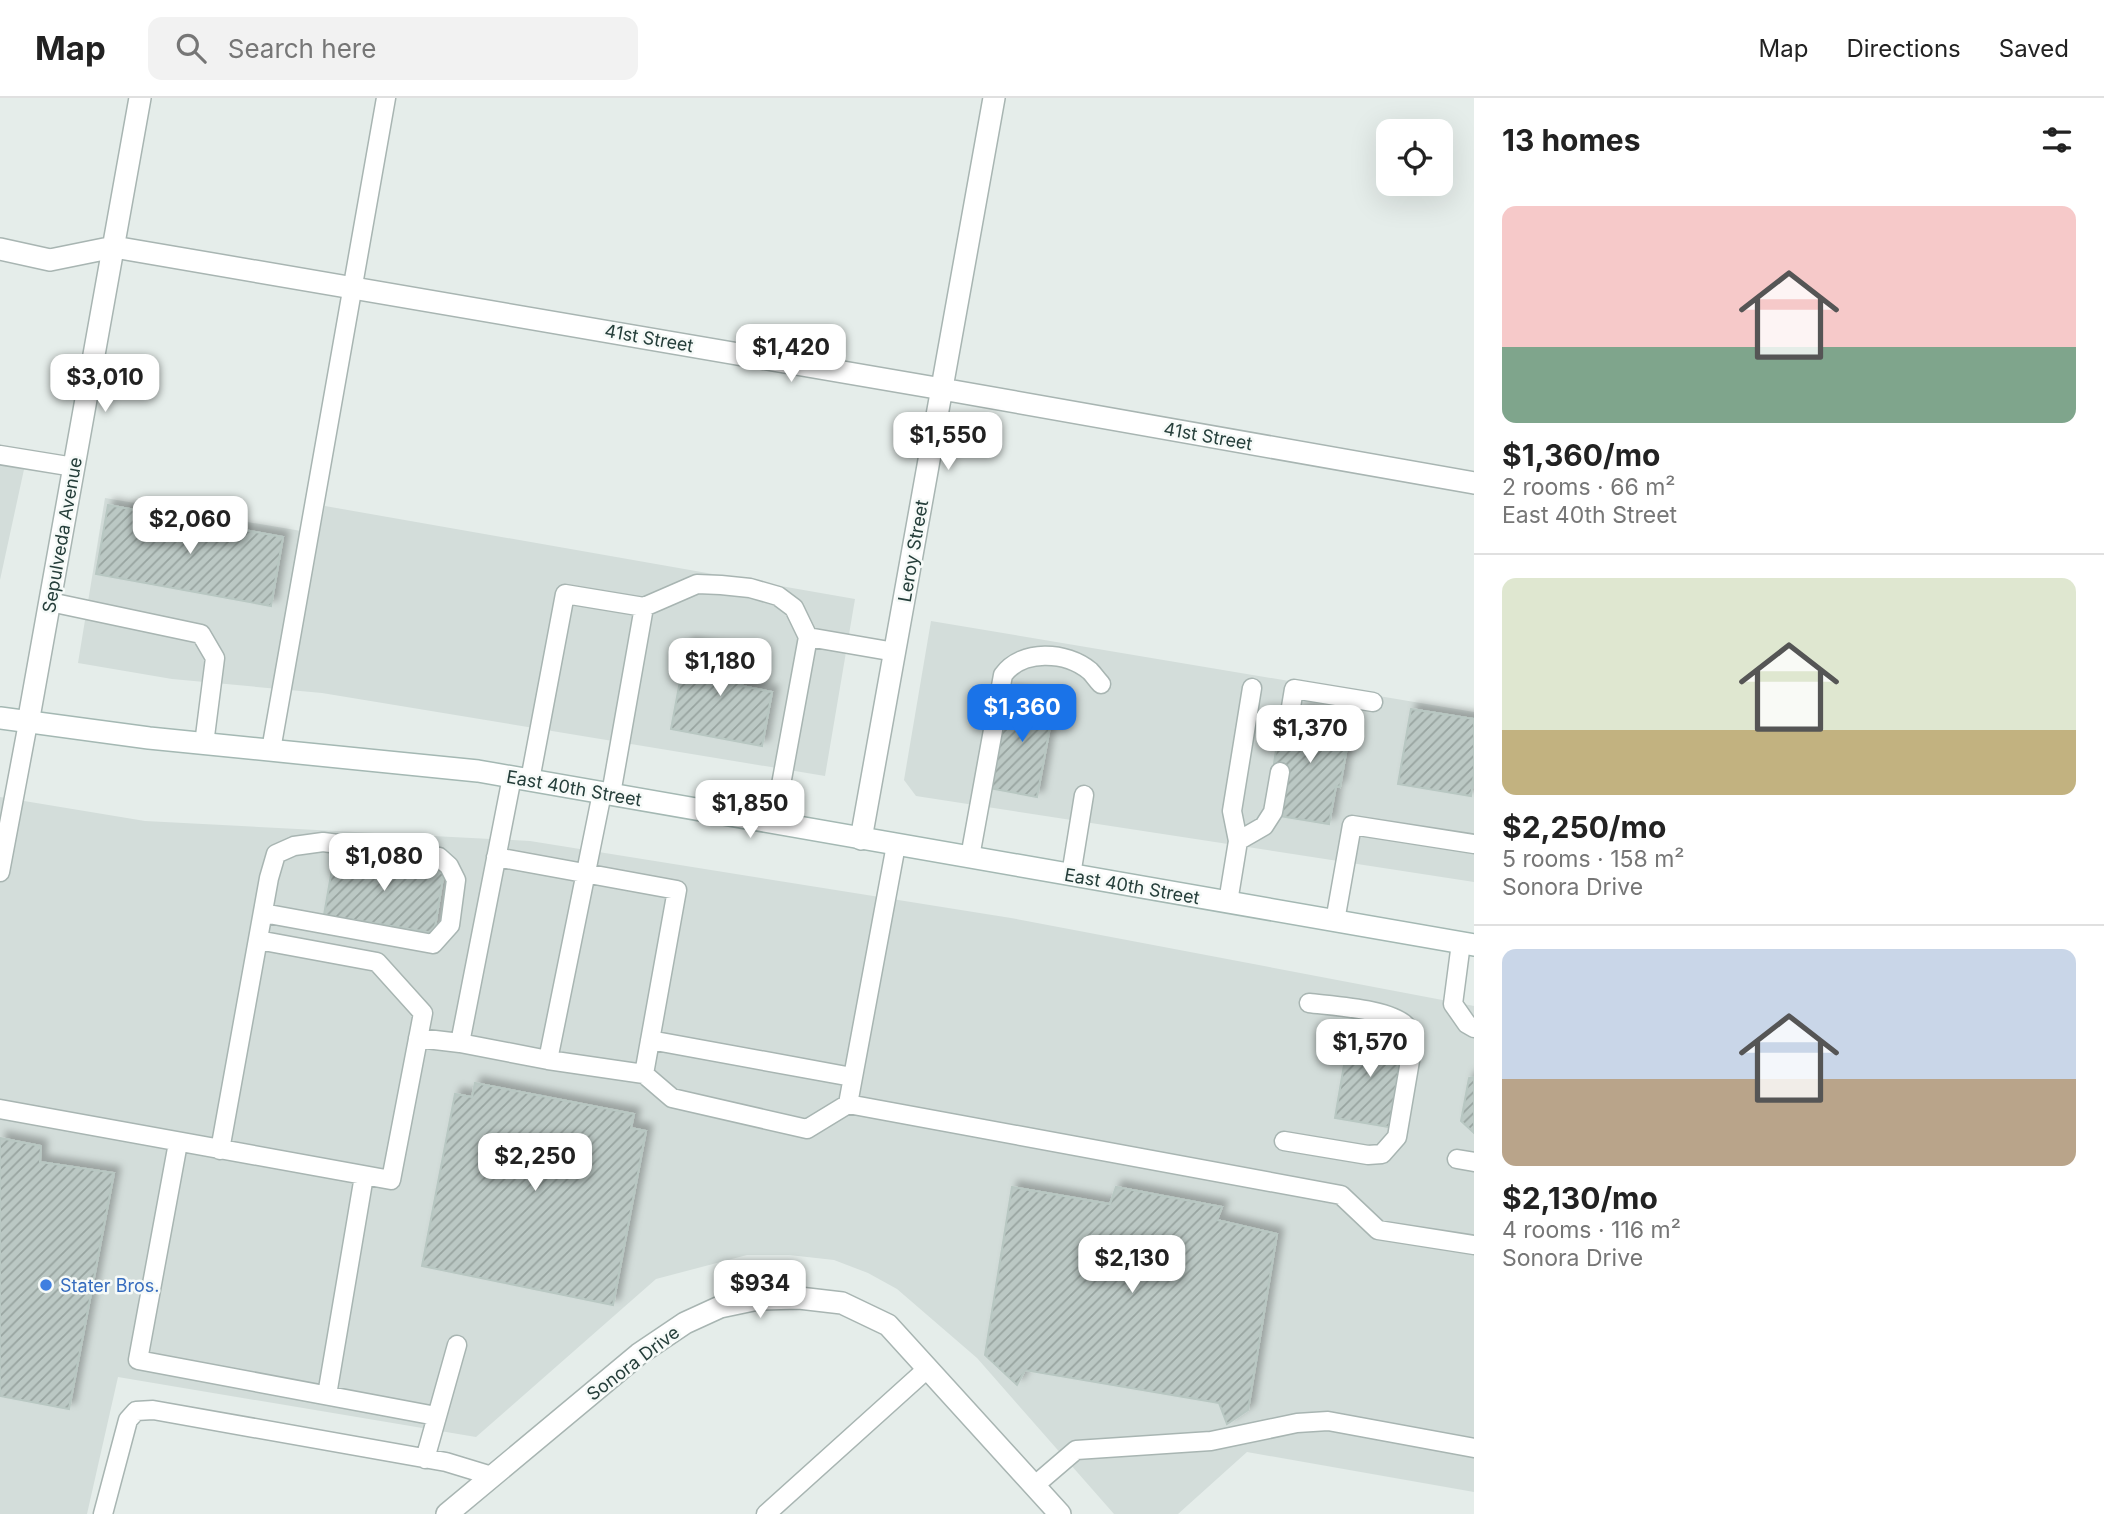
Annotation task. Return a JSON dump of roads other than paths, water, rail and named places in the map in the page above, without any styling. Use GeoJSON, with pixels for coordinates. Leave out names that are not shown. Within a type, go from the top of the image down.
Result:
{"type":"FeatureCollection","features":[{"type":"Feature","properties":{"kind":"street","name":"Sepulveda Avenue"},"geometry":{"type":"LineString","coordinates":[[28,723],[140,98]]}},
{"type":"Feature","properties":{"kind":"street","name":"Leroy Street"},"geometry":{"type":"LineString","coordinates":[[862,839],[994,98]]}},
{"type":"Feature","properties":{"kind":"street"},"geometry":{"type":"LineString","coordinates":[[0,250],[50,260],[114,247]]}},
{"type":"Feature","properties":{"kind":"street","name":"41st Street"},"geometry":{"type":"LineString","coordinates":[[114,247],[1474,483]]}},
{"type":"Feature","properties":{"kind":"street","name":"East 40th Street"},"geometry":{"type":"LineString","coordinates":[[0,718],[204,744],[374,759],[521,778],[1468,944]]}},
{"type":"Feature","properties":{"kind":"street","name":"Sonora Drive"},"geometry":{"type":"LineString","coordinates":[[447,1514],[639,1354],[685,1323],[720,1307],[758,1299],[786,1298],[842,1303],[888,1325],[1060,1514]]}},
{"type":"Feature","properties":{"kind":"lane"},"geometry":{"type":"LineString","coordinates":[[271,750],[386,98]]}},
{"type":"Feature","properties":{"kind":"lane"},"geometry":{"type":"LineString","coordinates":[[0,455],[74,467]]}},
{"type":"Feature","properties":{"kind":"lane"},"geometry":{"type":"LineString","coordinates":[[460,1043],[496,857],[521,778],[565,594],[644,607],[697,584],[750,588],[778,596],[794,608],[808,637],[774,823]]}},
{"type":"Feature","properties":{"kind":"lane"},"geometry":{"type":"LineString","coordinates":[[50,602],[201,634],[215,658],[204,744]]}},
{"type":"Feature","properties":{"kind":"lane"},"geometry":{"type":"LineString","coordinates":[[548,1060],[585,873],[606,794],[644,607]]}},
{"type":"Feature","properties":{"kind":"lane"},"geometry":{"type":"LineString","coordinates":[[808,637],[895,652]]}},
{"type":"Feature","properties":{"kind":"lane"},"geometry":{"type":"LineString","coordinates":[[970,857],[1003,675],[1010,665],[1035,655],[1055,656],[1089,670],[1101,684]]}},
{"type":"Feature","properties":{"kind":"lane"},"geometry":{"type":"LineString","coordinates":[[1228,902],[1238,841],[1232,811],[1252,688]]}},
{"type":"Feature","properties":{"kind":"lane"},"geometry":{"type":"LineString","coordinates":[[1288,725],[1294,688],[1373,702]]}},
{"type":"Feature","properties":{"kind":"lane"},"geometry":{"type":"LineString","coordinates":[[0,872],[28,723]]}},
{"type":"Feature","properties":{"kind":"lane"},"geometry":{"type":"LineString","coordinates":[[1238,841],[1264,826],[1273,811],[1280,772]]}},
{"type":"Feature","properties":{"kind":"lane"},"geometry":{"type":"LineString","coordinates":[[1071,876],[1084,795]]}},
{"type":"Feature","properties":{"kind":"lane"},"geometry":{"type":"LineString","coordinates":[[1335,921],[1352,825],[1474,845]]}},
{"type":"Feature","properties":{"kind":"lane"},"geometry":{"type":"LineString","coordinates":[[220,1150],[269,878],[276,854],[294,846],[323,842],[439,857],[449,866],[456,880],[450,925],[433,944],[263,913]]}},
{"type":"Feature","properties":{"kind":"lane"},"geometry":{"type":"LineString","coordinates":[[848,1104],[896,845]]}},
{"type":"Feature","properties":{"kind":"lane"},"geometry":{"type":"LineString","coordinates":[[496,857],[677,890],[644,1074]]}},
{"type":"Feature","properties":{"kind":"lane"},"geometry":{"type":"LineString","coordinates":[[0,1109],[391,1180],[423,1013],[377,962],[258,940]]}},
{"type":"Feature","properties":{"kind":"lane"},"geometry":{"type":"LineString","coordinates":[[1468,944],[1453,1004],[1466,1024],[1474,1028]]}},
{"type":"Feature","properties":{"kind":"lane"},"geometry":{"type":"LineString","coordinates":[[1284,1141],[1368,1155],[1382,1154],[1397,1137],[1413,1043],[1410,1030],[1390,1015],[1309,1003]]}},
{"type":"Feature","properties":{"kind":"lane"},"geometry":{"type":"LineString","coordinates":[[418,1038],[644,1074],[672,1098],[807,1129],[848,1104],[1340,1195],[1378,1230],[1474,1245]]}},
{"type":"Feature","properties":{"kind":"lane"},"geometry":{"type":"LineString","coordinates":[[650,1040],[852,1077]]}},
{"type":"Feature","properties":{"kind":"lane"},"geometry":{"type":"LineString","coordinates":[[178,1143],[138,1360],[436,1416]]}},
{"type":"Feature","properties":{"kind":"lane"},"geometry":{"type":"LineString","coordinates":[[327,1395],[364,1175]]}},
{"type":"Feature","properties":{"kind":"lane"},"geometry":{"type":"LineString","coordinates":[[425,1459],[457,1345]]}},
{"type":"Feature","properties":{"kind":"lane"},"geometry":{"type":"LineString","coordinates":[[766,1514],[927,1369]]}},
{"type":"Feature","properties":{"kind":"lane"},"geometry":{"type":"LineString","coordinates":[[103,1514],[128,1420],[136,1411],[153,1410],[446,1462],[492,1476]]}},
{"type":"Feature","properties":{"kind":"lane"},"geometry":{"type":"LineString","coordinates":[[1034,1486],[1076,1450],[1211,1441],[1297,1423],[1328,1421],[1474,1448]]}},
{"type":"Feature","properties":{"kind":"place","name":"Stater Bros."},"geometry":{"type":"Point","coordinates":[46,1285]}}]}
